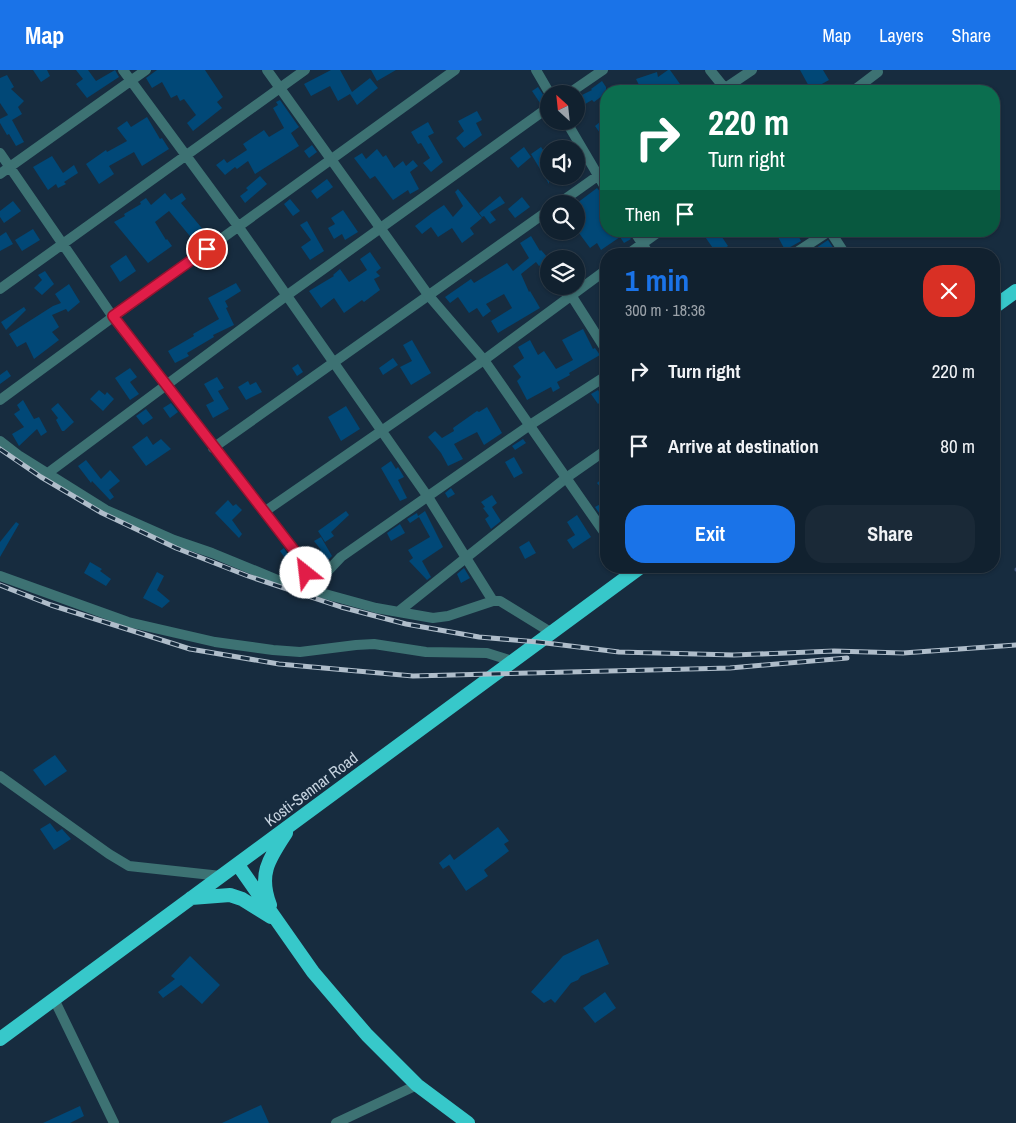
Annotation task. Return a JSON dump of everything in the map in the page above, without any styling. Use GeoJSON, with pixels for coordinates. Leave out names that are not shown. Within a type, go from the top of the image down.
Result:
{"type":"FeatureCollection","features":[{"type":"Feature","properties":{"kind":"highway"},"geometry":{"type":"LineString","coordinates":[[1000,303],[1016,291]]}},
{"type":"Feature","properties":{"kind":"highway","name":"Kosti-Sennar Road"},"geometry":{"type":"LineString","coordinates":[[1,1037],[552,633],[628,573]]}},
{"type":"Feature","properties":{"kind":"highway"},"geometry":{"type":"LineString","coordinates":[[276,920],[265,890],[265,877],[267,864],[290,825]]}},
{"type":"Feature","properties":{"kind":"highway"},"geometry":{"type":"LineString","coordinates":[[238,865],[312,972],[348,1014],[417,1084],[468,1123]]}},
{"type":"Feature","properties":{"kind":"highway"},"geometry":{"type":"LineString","coordinates":[[189,899],[230,895],[242,899],[276,920]]}},
{"type":"Feature","properties":{"kind":"street"},"geometry":{"type":"LineString","coordinates":[[123,70],[238,226],[428,497],[493,601]]}},
{"type":"Feature","properties":{"kind":"street"},"geometry":{"type":"LineString","coordinates":[[0,174],[146,70]]}},
{"type":"Feature","properties":{"kind":"street"},"geometry":{"type":"LineString","coordinates":[[267,70],[429,296],[484,360],[600,526]]}},
{"type":"Feature","properties":{"kind":"street"},"geometry":{"type":"LineString","coordinates":[[0,289],[305,70]]}},
{"type":"Feature","properties":{"kind":"street"},"geometry":{"type":"LineString","coordinates":[[0,400],[113,316],[454,70]]}},
{"type":"Feature","properties":{"kind":"street"},"geometry":{"type":"LineString","coordinates":[[536,70],[545,85]]}},
{"type":"Feature","properties":{"kind":"street"},"geometry":{"type":"LineString","coordinates":[[581,85],[603,70]]}},
{"type":"Feature","properties":{"kind":"street"},"geometry":{"type":"LineString","coordinates":[[710,70],[721,85]]}},
{"type":"Feature","properties":{"kind":"street"},"geometry":{"type":"LineString","coordinates":[[732,85],[752,70]]}},
{"type":"Feature","properties":{"kind":"street"},"geometry":{"type":"LineString","coordinates":[[861,85],[878,72]]}},
{"type":"Feature","properties":{"kind":"street"},"geometry":{"type":"LineString","coordinates":[[48,473],[286,296],[540,113]]}},
{"type":"Feature","properties":{"kind":"street"},"geometry":{"type":"LineString","coordinates":[[572,130],[600,170]]}},
{"type":"Feature","properties":{"kind":"street"},"geometry":{"type":"LineString","coordinates":[[0,152],[113,316],[300,560],[313,590]]}},
{"type":"Feature","properties":{"kind":"street"},"geometry":{"type":"LineString","coordinates":[[571,195],[600,174]]}},
{"type":"Feature","properties":{"kind":"street"},"geometry":{"type":"LineString","coordinates":[[214,448],[332,362],[429,296],[540,216]]}},
{"type":"Feature","properties":{"kind":"street"},"geometry":{"type":"LineString","coordinates":[[638,237],[645,248]]}},
{"type":"Feature","properties":{"kind":"street"},"geometry":{"type":"LineString","coordinates":[[636,248],[652,237]]}},
{"type":"Feature","properties":{"kind":"street"},"geometry":{"type":"LineString","coordinates":[[803,248],[820,237]]}},
{"type":"Feature","properties":{"kind":"street"},"geometry":{"type":"LineString","coordinates":[[833,237],[841,248]]}},
{"type":"Feature","properties":{"kind":"street"},"geometry":{"type":"LineString","coordinates":[[585,285],[600,274]]}},
{"type":"Feature","properties":{"kind":"street"},"geometry":{"type":"LineString","coordinates":[[264,512],[484,360],[571,295],[600,341]]}},
{"type":"Feature","properties":{"kind":"street"},"geometry":{"type":"LineString","coordinates":[[313,590],[341,557],[530,425],[600,380]]}},
{"type":"Feature","properties":{"kind":"street"},"geometry":{"type":"LineString","coordinates":[[0,441],[18,455],[106,510],[134,524],[285,583],[398,612],[433,618],[448,616],[493,601],[505,603],[552,633]]}},
{"type":"Feature","properties":{"kind":"street"},"geometry":{"type":"LineString","coordinates":[[398,612],[566,478],[600,454]]}},
{"type":"Feature","properties":{"kind":"street"},"geometry":{"type":"LineString","coordinates":[[0,576],[128,622],[215,642],[300,652],[374,644],[426,652],[487,654],[512,661]]}},
{"type":"Feature","properties":{"kind":"street"},"geometry":{"type":"LineString","coordinates":[[0,776],[109,854],[129,866],[221,876]]}},
{"type":"Feature","properties":{"kind":"street"},"geometry":{"type":"LineString","coordinates":[[54,998],[114,1123]]}},
{"type":"Feature","properties":{"kind":"street"},"geometry":{"type":"LineString","coordinates":[[336,1123],[417,1084]]}},
{"type":"Feature","properties":{"kind":"building"},"geometry":{"type":"Polygon","coordinates":[[[33,70],[47,70],[50,76],[41,82],[33,70]]]}},
{"type":"Feature","properties":{"kind":"building"},"geometry":{"type":"Polygon","coordinates":[[[76,70],[88,70],[96,81],[115,70],[119,77],[87,98],[76,84],[83,79],[76,70]]]}},
{"type":"Feature","properties":{"kind":"building"},"geometry":{"type":"Polygon","coordinates":[[[157,70],[205,70],[223,97],[217,102],[222,108],[193,131],[187,123],[196,115],[184,99],[180,101],[177,95],[171,98],[162,82],[152,88],[146,78],[157,70]]]}},
{"type":"Feature","properties":{"kind":"building"},"geometry":{"type":"Polygon","coordinates":[[[331,70],[340,70],[352,92],[370,78],[378,88],[357,105],[350,94],[338,101],[330,86],[311,96],[304,84],[331,70]]]}},
{"type":"Feature","properties":{"kind":"building"},"geometry":{"type":"Polygon","coordinates":[[[371,70],[396,70],[377,81],[371,70]]]}},
{"type":"Feature","properties":{"kind":"building"},"geometry":{"type":"Polygon","coordinates":[[[670,70],[680,84],[639,85],[636,79],[657,72],[658,77],[670,70]]]}},
{"type":"Feature","properties":{"kind":"building"},"geometry":{"type":"Polygon","coordinates":[[[800,70],[823,70],[829,80],[820,85],[808,85],[800,70]]]}},
{"type":"Feature","properties":{"kind":"building"},"geometry":{"type":"Polygon","coordinates":[[[7,75],[14,87],[11,89],[24,101],[18,107],[22,114],[12,120],[24,142],[16,146],[0,123],[0,119],[8,115],[0,103],[0,78],[7,75]]]}},
{"type":"Feature","properties":{"kind":"building"},"geometry":{"type":"Polygon","coordinates":[[[602,81],[605,85],[600,85],[600,98],[594,102],[592,100],[585,104],[585,94],[602,81]]]}},
{"type":"Feature","properties":{"kind":"building"},"geometry":{"type":"Polygon","coordinates":[[[538,87],[540,90],[540,103],[532,91],[538,87]]]}},
{"type":"Feature","properties":{"kind":"building"},"geometry":{"type":"Polygon","coordinates":[[[280,100],[299,127],[291,133],[299,146],[255,174],[248,161],[237,169],[235,167],[225,175],[216,165],[224,159],[227,163],[247,150],[243,144],[264,130],[269,137],[284,128],[273,108],[278,105],[276,102],[280,100]]]}},
{"type":"Feature","properties":{"kind":"building"},"geometry":{"type":"Polygon","coordinates":[[[477,111],[482,120],[476,123],[482,135],[464,148],[456,138],[464,131],[458,121],[477,111]]]}},
{"type":"Feature","properties":{"kind":"building"},"geometry":{"type":"Polygon","coordinates":[[[147,117],[160,139],[162,138],[169,149],[142,166],[134,152],[109,166],[114,174],[99,184],[86,164],[106,150],[107,152],[127,141],[117,128],[127,121],[131,127],[147,117]]]}},
{"type":"Feature","properties":{"kind":"building"},"geometry":{"type":"Polygon","coordinates":[[[428,122],[434,133],[428,136],[443,162],[431,172],[423,163],[430,158],[421,143],[418,144],[411,132],[428,122]]]}},
{"type":"Feature","properties":{"kind":"building"},"geometry":{"type":"Polygon","coordinates":[[[600,122],[600,133],[595,126],[600,122]]]}},
{"type":"Feature","properties":{"kind":"building"},"geometry":{"type":"Polygon","coordinates":[[[312,145],[317,152],[309,158],[304,151],[312,145]]]}},
{"type":"Feature","properties":{"kind":"building"},"geometry":{"type":"Polygon","coordinates":[[[524,147],[531,157],[518,168],[510,158],[524,147]]]}},
{"type":"Feature","properties":{"kind":"building"},"geometry":{"type":"Polygon","coordinates":[[[540,148],[540,169],[531,154],[540,148]]]}},
{"type":"Feature","properties":{"kind":"building"},"geometry":{"type":"Polygon","coordinates":[[[377,149],[383,157],[386,155],[394,168],[403,161],[406,166],[413,160],[418,166],[410,172],[419,189],[410,194],[408,190],[393,200],[375,176],[370,179],[354,158],[362,153],[366,159],[377,149]]]}},
{"type":"Feature","properties":{"kind":"building"},"geometry":{"type":"Polygon","coordinates":[[[52,156],[63,173],[74,165],[78,173],[64,182],[66,184],[58,188],[56,184],[48,190],[33,167],[52,156]]]}},
{"type":"Feature","properties":{"kind":"building"},"geometry":{"type":"Polygon","coordinates":[[[260,176],[267,184],[245,203],[240,196],[260,176]]]}},
{"type":"Feature","properties":{"kind":"building"},"geometry":{"type":"Polygon","coordinates":[[[327,179],[333,187],[317,199],[311,191],[327,179]]]}},
{"type":"Feature","properties":{"kind":"building"},"geometry":{"type":"Polygon","coordinates":[[[597,188],[600,191],[600,237],[620,237],[604,248],[600,248],[597,243],[590,248],[584,240],[585,197],[597,188]]]}},
{"type":"Feature","properties":{"kind":"building"},"geometry":{"type":"Polygon","coordinates":[[[458,189],[482,218],[470,228],[474,234],[462,243],[452,228],[438,237],[431,227],[422,234],[415,226],[432,213],[444,205],[453,217],[463,206],[455,192],[458,189]]]}},
{"type":"Feature","properties":{"kind":"building"},"geometry":{"type":"Polygon","coordinates":[[[165,193],[171,200],[182,193],[186,199],[181,203],[205,232],[194,241],[169,211],[155,222],[172,246],[148,263],[114,222],[141,204],[140,202],[146,198],[151,205],[165,193]]]}},
{"type":"Feature","properties":{"kind":"building"},"geometry":{"type":"Polygon","coordinates":[[[500,196],[505,203],[490,212],[496,220],[490,224],[479,213],[500,196]]]}},
{"type":"Feature","properties":{"kind":"building"},"geometry":{"type":"Polygon","coordinates":[[[522,197],[530,207],[515,218],[508,209],[522,197]]]}},
{"type":"Feature","properties":{"kind":"building"},"geometry":{"type":"Polygon","coordinates":[[[290,199],[300,211],[293,216],[284,204],[290,199]]]}},
{"type":"Feature","properties":{"kind":"building"},"geometry":{"type":"Polygon","coordinates":[[[13,201],[21,211],[4,223],[0,217],[0,211],[13,201]]]}},
{"type":"Feature","properties":{"kind":"building"},"geometry":{"type":"Polygon","coordinates":[[[343,210],[358,232],[345,240],[342,234],[334,239],[328,228],[335,224],[331,218],[343,210]]]}},
{"type":"Feature","properties":{"kind":"building"},"geometry":{"type":"Polygon","coordinates":[[[307,221],[324,251],[310,260],[301,247],[311,240],[300,225],[307,221]]]}},
{"type":"Feature","properties":{"kind":"building"},"geometry":{"type":"Polygon","coordinates":[[[33,229],[40,240],[22,251],[15,240],[33,229]]]}},
{"type":"Feature","properties":{"kind":"building"},"geometry":{"type":"Polygon","coordinates":[[[6,232],[13,244],[0,251],[0,236],[6,232]]]}},
{"type":"Feature","properties":{"kind":"building"},"geometry":{"type":"Polygon","coordinates":[[[531,236],[540,251],[540,265],[536,262],[521,274],[529,292],[540,308],[498,333],[491,321],[512,308],[504,294],[486,304],[491,311],[483,317],[477,308],[469,313],[458,297],[450,303],[445,297],[471,279],[474,283],[507,263],[513,271],[529,258],[520,243],[531,236]]]}},
{"type":"Feature","properties":{"kind":"building"},"geometry":{"type":"Polygon","coordinates":[[[620,237],[629,237],[631,239],[624,243],[620,237]]]}},
{"type":"Feature","properties":{"kind":"building"},"geometry":{"type":"Polygon","coordinates":[[[705,237],[722,237],[728,246],[725,248],[713,248],[705,237]]]}},
{"type":"Feature","properties":{"kind":"building"},"geometry":{"type":"Polygon","coordinates":[[[778,237],[799,237],[801,241],[789,248],[784,248],[778,237]]]}},
{"type":"Feature","properties":{"kind":"building"},"geometry":{"type":"Polygon","coordinates":[[[828,240],[833,248],[816,248],[828,240]]]}},
{"type":"Feature","properties":{"kind":"building"},"geometry":{"type":"Polygon","coordinates":[[[370,252],[381,268],[376,272],[380,276],[374,279],[380,290],[344,313],[334,298],[321,308],[309,291],[334,276],[340,269],[349,282],[367,270],[360,259],[370,252]]]}},
{"type":"Feature","properties":{"kind":"building"},"geometry":{"type":"Polygon","coordinates":[[[126,255],[136,271],[120,282],[110,266],[126,255]]]}},
{"type":"Feature","properties":{"kind":"building"},"geometry":{"type":"Polygon","coordinates":[[[45,271],[54,284],[42,295],[34,288],[42,280],[38,275],[45,271]]]}},
{"type":"Feature","properties":{"kind":"building"},"geometry":{"type":"Polygon","coordinates":[[[236,283],[241,291],[225,301],[228,307],[226,308],[234,325],[213,335],[214,337],[187,353],[189,356],[175,363],[168,351],[219,319],[208,298],[236,283]]]}},
{"type":"Feature","properties":{"kind":"building"},"geometry":{"type":"Polygon","coordinates":[[[69,284],[80,302],[68,312],[66,309],[52,315],[59,327],[52,332],[59,340],[34,359],[26,342],[17,347],[9,334],[53,306],[61,303],[55,294],[69,284]]]}},
{"type":"Feature","properties":{"kind":"building"},"geometry":{"type":"Polygon","coordinates":[[[24,307],[26,310],[6,330],[1,322],[24,307]]]}},
{"type":"Feature","properties":{"kind":"building"},"geometry":{"type":"Polygon","coordinates":[[[583,329],[593,349],[595,348],[600,355],[557,382],[560,388],[553,392],[551,387],[527,400],[517,381],[521,377],[513,366],[524,358],[518,347],[530,340],[538,355],[544,351],[556,369],[573,360],[562,340],[583,329]]]}},
{"type":"Feature","properties":{"kind":"building"},"geometry":{"type":"Polygon","coordinates":[[[412,340],[431,373],[411,385],[400,367],[412,361],[403,345],[412,340]]]}},
{"type":"Feature","properties":{"kind":"building"},"geometry":{"type":"Polygon","coordinates":[[[393,358],[398,365],[383,375],[379,368],[393,358]]]}},
{"type":"Feature","properties":{"kind":"building"},"geometry":{"type":"Polygon","coordinates":[[[298,364],[303,372],[297,376],[292,368],[298,364]]]}},
{"type":"Feature","properties":{"kind":"building"},"geometry":{"type":"Polygon","coordinates":[[[130,368],[137,377],[130,382],[139,394],[130,400],[115,378],[130,368]]]}},
{"type":"Feature","properties":{"kind":"building"},"geometry":{"type":"Polygon","coordinates":[[[7,370],[11,376],[0,384],[0,375],[7,370]]]}},
{"type":"Feature","properties":{"kind":"building"},"geometry":{"type":"Polygon","coordinates":[[[217,377],[224,388],[218,391],[229,409],[213,418],[206,405],[214,401],[204,384],[217,377]]]}},
{"type":"Feature","properties":{"kind":"building"},"geometry":{"type":"Polygon","coordinates":[[[248,381],[250,385],[256,382],[262,392],[246,400],[238,387],[248,381]]]}},
{"type":"Feature","properties":{"kind":"building"},"geometry":{"type":"Polygon","coordinates":[[[99,390],[105,395],[107,392],[114,399],[103,411],[90,399],[99,390]]]}},
{"type":"Feature","properties":{"kind":"building"},"geometry":{"type":"Polygon","coordinates":[[[598,390],[600,402],[598,404],[591,394],[598,390]]]}},
{"type":"Feature","properties":{"kind":"building"},"geometry":{"type":"Polygon","coordinates":[[[23,400],[34,419],[39,417],[47,432],[41,436],[37,429],[19,446],[12,434],[24,427],[14,414],[20,410],[17,405],[23,400]]]}},
{"type":"Feature","properties":{"kind":"building"},"geometry":{"type":"Polygon","coordinates":[[[58,403],[74,422],[64,431],[62,431],[56,420],[58,418],[51,409],[58,403]]]}},
{"type":"Feature","properties":{"kind":"building"},"geometry":{"type":"Polygon","coordinates":[[[171,403],[178,412],[170,418],[163,408],[171,403]]]}},
{"type":"Feature","properties":{"kind":"building"},"geometry":{"type":"Polygon","coordinates":[[[346,406],[360,429],[341,441],[328,417],[346,406]]]}},
{"type":"Feature","properties":{"kind":"building"},"geometry":{"type":"Polygon","coordinates":[[[487,407],[502,433],[484,445],[477,432],[454,444],[463,459],[448,466],[441,453],[428,437],[435,431],[442,438],[454,431],[453,428],[477,411],[479,412],[487,407]]]}},
{"type":"Feature","properties":{"kind":"building"},"geometry":{"type":"Polygon","coordinates":[[[146,409],[153,418],[143,425],[136,416],[146,409]]]}},
{"type":"Feature","properties":{"kind":"building"},"geometry":{"type":"Polygon","coordinates":[[[147,436],[153,445],[161,439],[171,449],[146,466],[132,447],[147,436]]]}},
{"type":"Feature","properties":{"kind":"building"},"geometry":{"type":"Polygon","coordinates":[[[523,439],[526,443],[515,450],[512,446],[523,439]]]}},
{"type":"Feature","properties":{"kind":"building"},"geometry":{"type":"Polygon","coordinates":[[[514,457],[523,473],[514,478],[505,462],[514,457]]]}},
{"type":"Feature","properties":{"kind":"building"},"geometry":{"type":"Polygon","coordinates":[[[86,460],[101,479],[110,470],[120,481],[109,490],[114,497],[110,500],[92,481],[91,483],[78,466],[86,460]]]}},
{"type":"Feature","properties":{"kind":"building"},"geometry":{"type":"Polygon","coordinates":[[[391,461],[396,469],[398,467],[404,477],[398,480],[407,498],[400,501],[381,468],[391,461]]]}},
{"type":"Feature","properties":{"kind":"building"},"geometry":{"type":"Polygon","coordinates":[[[451,488],[455,494],[448,498],[445,493],[451,488]]]}},
{"type":"Feature","properties":{"kind":"building"},"geometry":{"type":"Polygon","coordinates":[[[492,495],[497,503],[492,507],[501,521],[491,529],[485,519],[489,516],[481,502],[492,495]]]}},
{"type":"Feature","properties":{"kind":"building"},"geometry":{"type":"Polygon","coordinates":[[[228,500],[233,506],[236,504],[242,510],[232,520],[242,534],[239,538],[215,513],[228,500]]]}},
{"type":"Feature","properties":{"kind":"building"},"geometry":{"type":"Polygon","coordinates":[[[600,504],[600,514],[595,507],[600,504]]]}},
{"type":"Feature","properties":{"kind":"building"},"geometry":{"type":"Polygon","coordinates":[[[346,511],[349,515],[331,532],[334,536],[325,542],[318,531],[346,511]]]}},
{"type":"Feature","properties":{"kind":"building"},"geometry":{"type":"Polygon","coordinates":[[[425,511],[443,547],[422,561],[431,577],[427,580],[409,561],[413,558],[408,550],[430,537],[419,517],[410,523],[407,519],[417,513],[418,516],[425,511]]]}},
{"type":"Feature","properties":{"kind":"building"},"geometry":{"type":"Polygon","coordinates":[[[577,515],[591,537],[573,549],[567,540],[575,535],[567,522],[577,515]]]}},
{"type":"Feature","properties":{"kind":"building"},"geometry":{"type":"Polygon","coordinates":[[[16,522],[19,524],[0,557],[0,542],[16,522]]]}},
{"type":"Feature","properties":{"kind":"building"},"geometry":{"type":"Polygon","coordinates":[[[400,524],[405,533],[391,541],[387,533],[400,524]]]}},
{"type":"Feature","properties":{"kind":"building"},"geometry":{"type":"Polygon","coordinates":[[[321,537],[332,556],[323,565],[316,553],[321,550],[314,541],[321,537]]]}},
{"type":"Feature","properties":{"kind":"building"},"geometry":{"type":"Polygon","coordinates":[[[529,541],[536,553],[525,559],[519,547],[529,541]]]}},
{"type":"Feature","properties":{"kind":"building"},"geometry":{"type":"Polygon","coordinates":[[[284,548],[295,566],[288,572],[283,566],[288,562],[280,551],[284,548]]]}},
{"type":"Feature","properties":{"kind":"building"},"geometry":{"type":"Polygon","coordinates":[[[90,562],[102,569],[100,571],[111,579],[106,586],[84,573],[90,562]]]}},
{"type":"Feature","properties":{"kind":"building"},"geometry":{"type":"Polygon","coordinates":[[[464,568],[470,578],[461,583],[457,574],[464,568]]]}},
{"type":"Feature","properties":{"kind":"building"},"geometry":{"type":"Polygon","coordinates":[[[157,572],[164,576],[157,590],[170,601],[162,608],[143,598],[157,572]]]}},
{"type":"Feature","properties":{"kind":"building"},"geometry":{"type":"Polygon","coordinates":[[[55,755],[67,771],[45,786],[33,770],[55,755]]]}},
{"type":"Feature","properties":{"kind":"building"},"geometry":{"type":"Polygon","coordinates":[[[50,823],[57,832],[62,829],[71,839],[54,850],[40,829],[50,823]]]}},
{"type":"Feature","properties":{"kind":"building"},"geometry":{"type":"Polygon","coordinates":[[[498,827],[509,841],[504,844],[509,851],[484,870],[488,876],[466,891],[449,865],[443,869],[439,863],[450,854],[454,860],[498,827]]]}},
{"type":"Feature","properties":{"kind":"building"},"geometry":{"type":"Polygon","coordinates":[[[598,939],[609,964],[581,976],[578,980],[571,983],[555,1003],[551,999],[544,1003],[531,992],[563,956],[598,939]]]}},
{"type":"Feature","properties":{"kind":"building"},"geometry":{"type":"Polygon","coordinates":[[[190,956],[220,985],[202,1004],[181,985],[163,998],[158,992],[175,979],[171,976],[190,956]]]}},
{"type":"Feature","properties":{"kind":"building"},"geometry":{"type":"Polygon","coordinates":[[[605,992],[616,1008],[595,1023],[583,1008],[605,992]]]}},
{"type":"Feature","properties":{"kind":"building"},"geometry":{"type":"Polygon","coordinates":[[[261,1105],[269,1123],[222,1123],[261,1105]]]}},
{"type":"Feature","properties":{"kind":"building"},"geometry":{"type":"Polygon","coordinates":[[[80,1106],[84,1116],[70,1123],[43,1123],[80,1106]]]}},
{"type":"Feature","properties":{"kind":"railway"},"geometry":{"type":"LineString","coordinates":[[0,449],[41,477],[102,513],[176,548],[248,576],[341,607],[406,624],[479,637],[619,652],[734,655],[834,651],[903,653],[1016,645]]}},
{"type":"Feature","properties":{"kind":"railway"},"geometry":{"type":"LineString","coordinates":[[0,585],[51,605],[190,649],[279,664],[413,676],[730,668],[847,658]]}},
{"type":"Feature","properties":{"kind":"route"},"geometry":{"type":"LineString","coordinates":[[207,249],[113,316],[165,386],[294,550],[306,573]]}}]}
